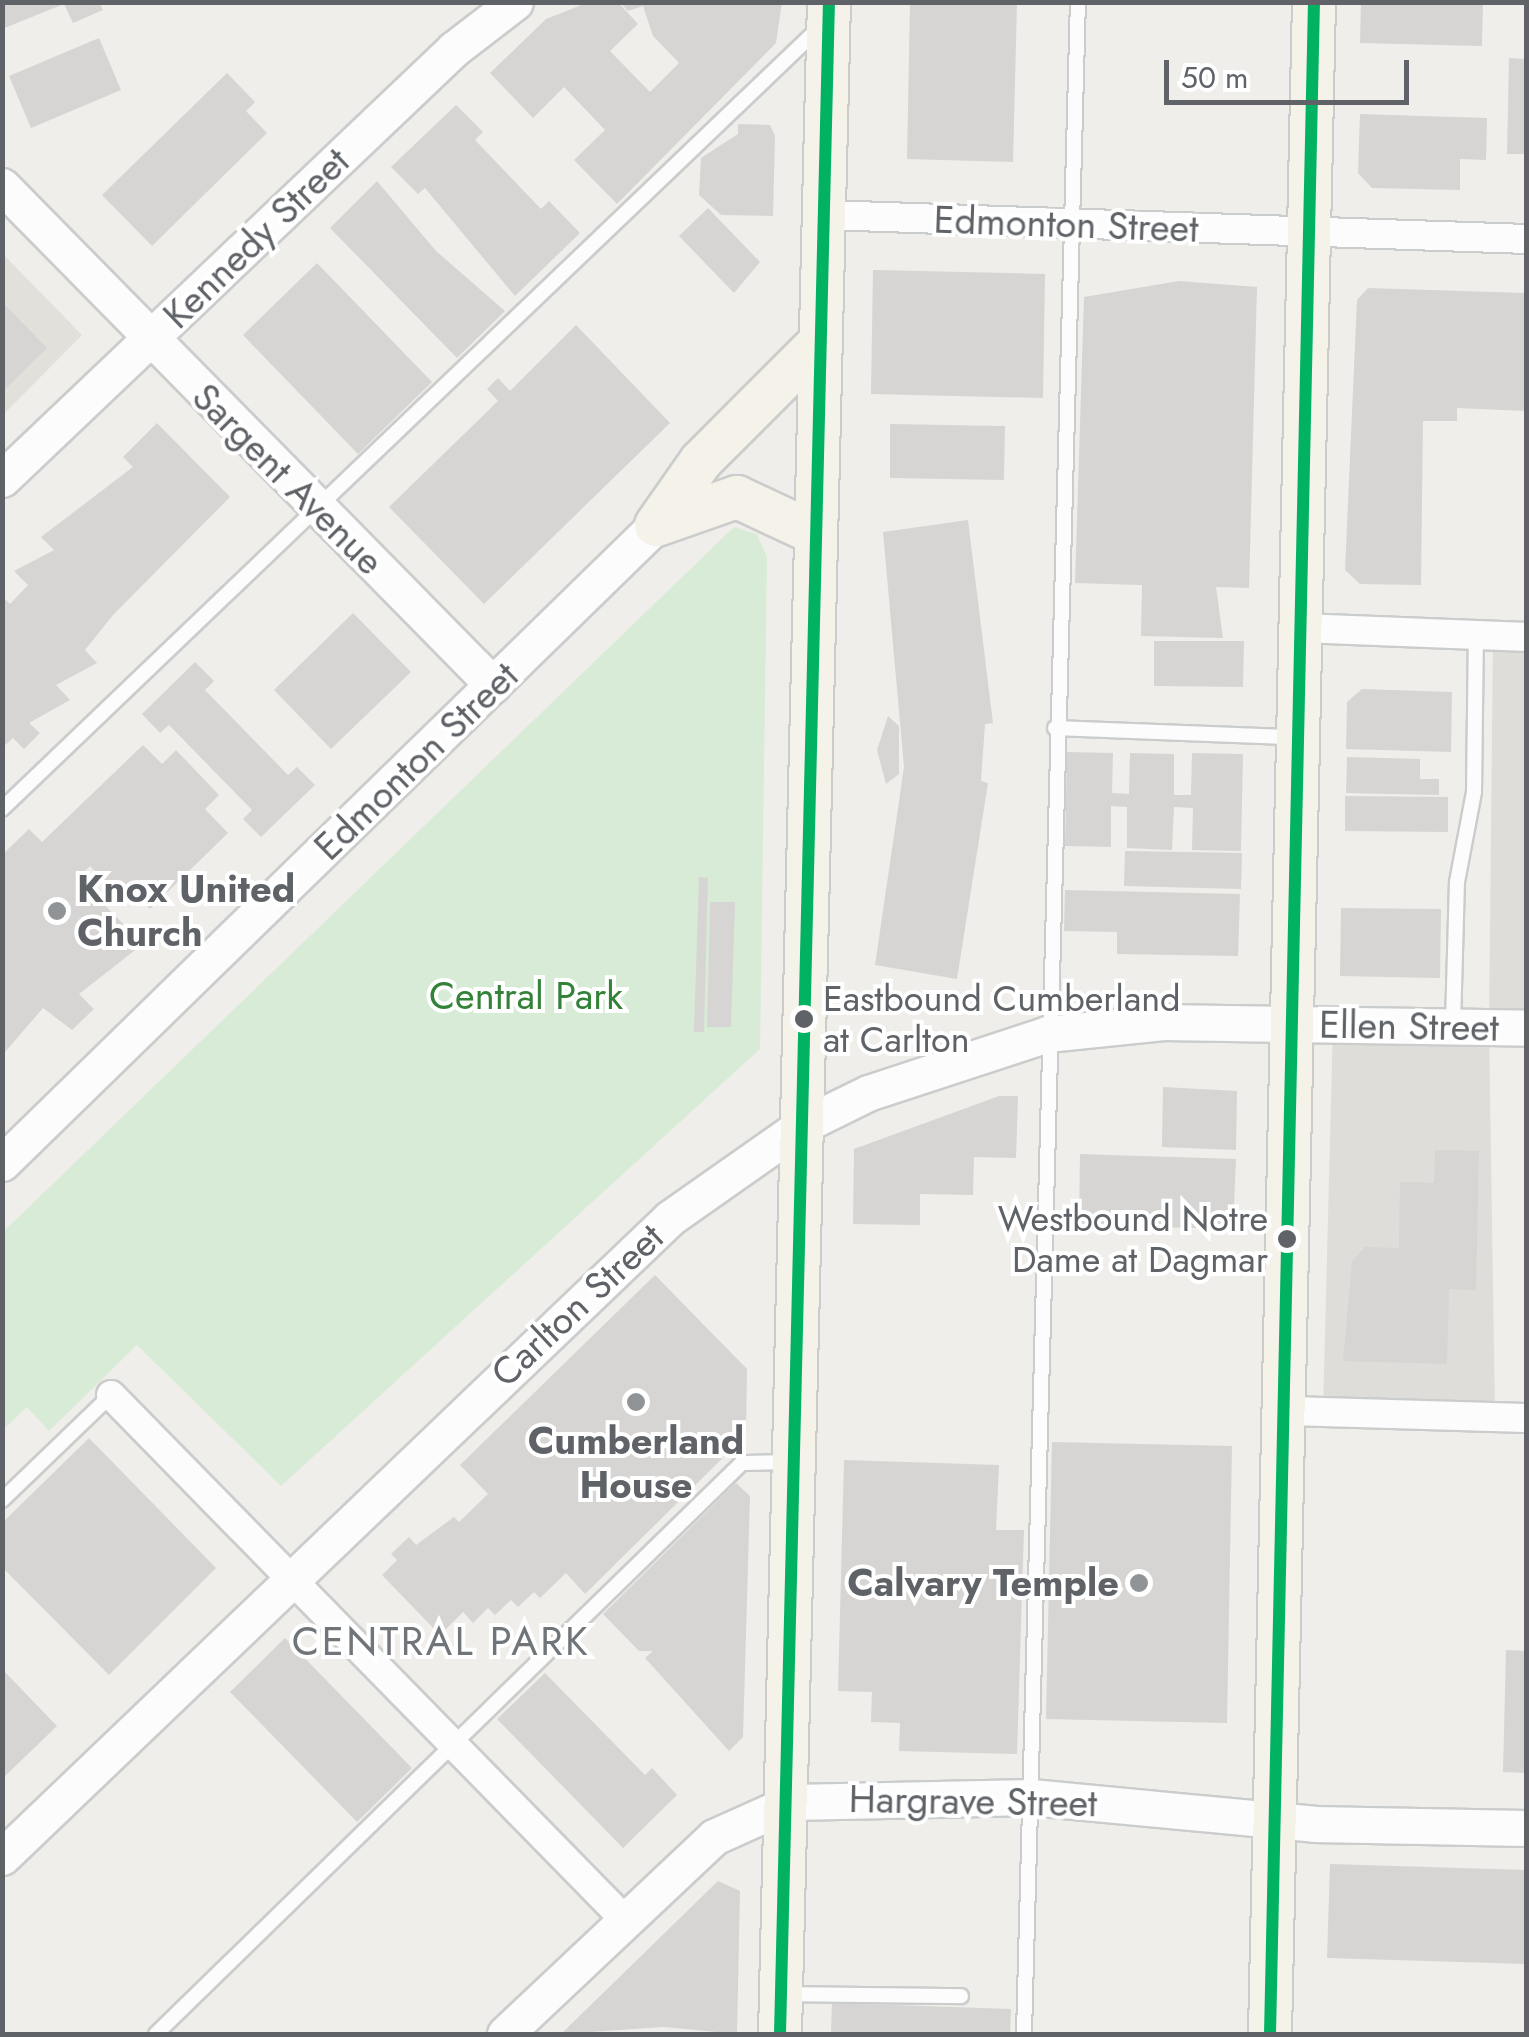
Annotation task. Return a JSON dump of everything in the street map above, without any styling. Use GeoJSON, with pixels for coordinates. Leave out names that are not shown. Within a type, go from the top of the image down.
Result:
{"type":"FeatureCollection","features":[{"type":"Feature","properties":{"kind":"main road"},"geometry":{"type":"LineString","coordinates":[[1270,2034],[1287,1411],[1306,233],[1314,2]]}},
{"type":"Feature","properties":{"kind":"main road"},"geometry":{"type":"LineString","coordinates":[[781,2014],[792,1802],[810,530],[826,215],[829,11]]}},
{"type":"Feature","properties":{"kind":"main road"},"geometry":{"type":"LineString","coordinates":[[656,525],[701,462],[818,344]]}},
{"type":"Feature","properties":{"kind":"main road"},"geometry":{"type":"LineString","coordinates":[[656,525],[737,498],[810,530]]}},
{"type":"Feature","properties":{"kind":"street","name":"Kennedy Street"},"geometry":{"type":"LineString","coordinates":[[2,479],[454,49],[515,2]]}},
{"type":"Feature","properties":{"kind":"street","name":"Sargent Avenue"},"geometry":{"type":"LineString","coordinates":[[2,186],[314,508],[493,684]]}},
{"type":"Feature","properties":{"kind":"street","name":"Edmonton Street"},"geometry":{"type":"LineString","coordinates":[[826,215],[1526,239]]}},
{"type":"Feature","properties":{"kind":"street","name":"Edmonton Street"},"geometry":{"type":"LineString","coordinates":[[2,1162],[656,525]]}},
{"type":"Feature","properties":{"kind":"street"},"geometry":{"type":"LineString","coordinates":[[1302,628],[1526,638]]}},
{"type":"Feature","properties":{"kind":"street","name":"Carlton Street"},"geometry":{"type":"LineString","coordinates":[[2,1857],[291,1586],[670,1218],[801,1126],[868,1093],[1047,1034],[1292,1024]]}},
{"type":"Feature","properties":{"kind":"street","name":"Ellen Street"},"geometry":{"type":"LineString","coordinates":[[1292,1024],[1526,1028]]}},
{"type":"Feature","properties":{"kind":"street"},"geometry":{"type":"LineString","coordinates":[[111,1396],[291,1586],[624,1919]]}},
{"type":"Feature","properties":{"kind":"street"},"geometry":{"type":"LineString","coordinates":[[1287,1411],[1526,1418]]}},
{"type":"Feature","properties":{"kind":"street","name":"Hargrave Street"},"geometry":{"type":"LineString","coordinates":[[505,2034],[714,1836],[792,1802],[1031,1798],[1276,1818],[1526,1828]]}},
{"type":"Feature","properties":{"kind":"lane"},"geometry":{"type":"LineString","coordinates":[[1024,2034],[1055,728],[1078,2]]}},
{"type":"Feature","properties":{"kind":"lane"},"geometry":{"type":"LineString","coordinates":[[2,809],[829,11]]}},
{"type":"Feature","properties":{"kind":"lane"},"geometry":{"type":"LineString","coordinates":[[1453,1026],[1457,882],[1474,792],[1476,636]]}},
{"type":"Feature","properties":{"kind":"lane"},"geometry":{"type":"LineString","coordinates":[[1055,728],[1299,737]]}},
{"type":"Feature","properties":{"kind":"lane"},"geometry":{"type":"LineString","coordinates":[[2,1500],[111,1396]]}},
{"type":"Feature","properties":{"kind":"lane"},"geometry":{"type":"LineString","coordinates":[[156,2034],[455,1749],[742,1463],[797,1461]]}},
{"type":"Feature","properties":{"kind":"lane"},"geometry":{"type":"LineString","coordinates":[[781,2014],[962,1996]]}},
{"type":"Feature","properties":{"kind":"shaded area"},"geometry":{"type":"Polygon","coordinates":[[[3,254],[82,335],[3,415],[3,254]]]}},
{"type":"Feature","properties":{"kind":"shaded area"},"geometry":{"type":"Polygon","coordinates":[[[1493,637],[1526,637],[1526,1028],[1489,1027],[1495,1417],[1323,1412],[1333,1024],[1489,1026],[1493,637]]]}},
{"type":"Feature","properties":{"kind":"green space","name":"Central Park"},"geometry":{"type":"Polygon","coordinates":[[[734,527],[757,534],[767,557],[760,1049],[281,1486],[137,1345],[49,1431],[27,1407],[3,1430],[3,1232],[734,527]]]}},
{"type":"Feature","properties":{"kind":"building"},"geometry":{"type":"Polygon","coordinates":[[[2,2],[99,2],[103,10],[73,23],[64,4],[2,29],[2,2]]]}},
{"type":"Feature","properties":{"kind":"building"},"geometry":{"type":"Polygon","coordinates":[[[589,2],[618,2],[638,24],[610,51],[650,92],[679,63],[653,36],[643,6],[628,11],[620,2],[782,2],[776,43],[617,204],[574,160],[605,130],[564,87],[533,118],[490,73],[546,19],[589,2]]]}},
{"type":"Feature","properties":{"kind":"building"},"geometry":{"type":"Polygon","coordinates":[[[910,2],[1017,2],[1013,162],[907,159],[910,2]]]}},
{"type":"Feature","properties":{"kind":"building"},"geometry":{"type":"Polygon","coordinates":[[[1361,2],[1483,2],[1482,46],[1360,43],[1361,2]]]}},
{"type":"Feature","properties":{"kind":"building"},"geometry":{"type":"Polygon","coordinates":[[[99,38],[121,90],[31,128],[9,76],[99,38]]]}},
{"type":"Feature","properties":{"kind":"building"},"geometry":{"type":"Polygon","coordinates":[[[1509,58],[1526,59],[1526,154],[1507,154],[1509,58]]]}},
{"type":"Feature","properties":{"kind":"building"},"geometry":{"type":"Polygon","coordinates":[[[227,73],[255,102],[246,111],[267,133],[152,246],[102,195],[227,73]]]}},
{"type":"Feature","properties":{"kind":"building"},"geometry":{"type":"Polygon","coordinates":[[[456,105],[483,132],[475,140],[541,209],[549,201],[580,233],[515,296],[425,188],[418,194],[391,167],[456,105]]]}},
{"type":"Feature","properties":{"kind":"building"},"geometry":{"type":"Polygon","coordinates":[[[1360,114],[1487,118],[1486,160],[1460,159],[1460,190],[1372,188],[1358,173],[1360,114]]]}},
{"type":"Feature","properties":{"kind":"building"},"geometry":{"type":"Polygon","coordinates":[[[738,124],[770,125],[775,136],[773,216],[721,215],[699,195],[701,158],[738,134],[738,124]]]}},
{"type":"Feature","properties":{"kind":"building"},"geometry":{"type":"Polygon","coordinates":[[[377,181],[436,251],[505,311],[457,358],[330,228],[377,181]]]}},
{"type":"Feature","properties":{"kind":"building"},"geometry":{"type":"Polygon","coordinates":[[[708,208],[760,262],[734,293],[679,236],[708,208]]]}},
{"type":"Feature","properties":{"kind":"building"},"geometry":{"type":"Polygon","coordinates":[[[317,263],[432,382],[358,454],[243,335],[317,263]]]}},
{"type":"Feature","properties":{"kind":"building"},"geometry":{"type":"Polygon","coordinates":[[[873,270],[1045,274],[1043,398],[871,394],[873,270]]]}},
{"type":"Feature","properties":{"kind":"building"},"geometry":{"type":"Polygon","coordinates":[[[1179,281],[1257,287],[1249,588],[1216,587],[1223,638],[1141,636],[1142,585],[1075,583],[1084,297],[1179,281]]]}},
{"type":"Feature","properties":{"kind":"building"},"geometry":{"type":"Polygon","coordinates":[[[1368,288],[1526,293],[1526,411],[1457,408],[1457,421],[1423,421],[1421,585],[1360,584],[1345,570],[1357,300],[1368,288]]]}},
{"type":"Feature","properties":{"kind":"building"},"geometry":{"type":"Polygon","coordinates":[[[2,302],[47,348],[2,392],[2,302]]]}},
{"type":"Feature","properties":{"kind":"building"},"geometry":{"type":"Polygon","coordinates":[[[576,325],[670,423],[484,604],[389,507],[498,401],[487,389],[498,378],[510,391],[576,325]]]}},
{"type":"Feature","properties":{"kind":"building"},"geometry":{"type":"Polygon","coordinates":[[[157,423],[230,497],[113,615],[85,650],[97,663],[56,685],[70,700],[29,723],[40,733],[24,749],[13,738],[2,748],[2,596],[10,604],[28,585],[14,571],[54,550],[41,537],[133,467],[123,457],[157,423]]]}},
{"type":"Feature","properties":{"kind":"building"},"geometry":{"type":"Polygon","coordinates":[[[890,424],[1005,426],[1004,480],[890,478],[890,424]]]}},
{"type":"Feature","properties":{"kind":"building"},"geometry":{"type":"Polygon","coordinates":[[[968,520],[993,723],[985,724],[981,781],[988,783],[957,979],[875,965],[904,767],[883,532],[968,520]]]}},
{"type":"Feature","properties":{"kind":"building"},"geometry":{"type":"Polygon","coordinates":[[[353,613],[411,672],[331,749],[274,690],[353,613]]]}},
{"type":"Feature","properties":{"kind":"building"},"geometry":{"type":"Polygon","coordinates":[[[1154,641],[1244,641],[1243,687],[1154,686],[1154,641]]]}},
{"type":"Feature","properties":{"kind":"building"},"geometry":{"type":"Polygon","coordinates":[[[195,662],[214,681],[205,690],[288,775],[297,767],[315,785],[261,837],[243,819],[252,810],[169,725],[160,733],[142,714],[195,662]]]}},
{"type":"Feature","properties":{"kind":"building"},"geometry":{"type":"Polygon","coordinates":[[[1362,689],[1452,692],[1451,752],[1346,749],[1347,702],[1362,689]]]}},
{"type":"Feature","properties":{"kind":"building"},"geometry":{"type":"Polygon","coordinates":[[[888,716],[899,726],[899,774],[886,784],[877,750],[888,716]]]}},
{"type":"Feature","properties":{"kind":"building"},"geometry":{"type":"Polygon","coordinates":[[[143,745],[162,764],[176,750],[219,795],[205,809],[228,833],[150,909],[128,886],[118,895],[90,866],[78,878],[143,944],[79,994],[94,1009],[72,1030],[43,1008],[5,1052],[2,855],[29,829],[42,842],[143,745]]]}},
{"type":"Feature","properties":{"kind":"building"},"geometry":{"type":"Polygon","coordinates":[[[1067,752],[1113,753],[1112,793],[1129,794],[1130,753],[1174,754],[1174,795],[1191,795],[1192,753],[1243,754],[1241,851],[1192,850],[1193,808],[1174,807],[1172,850],[1127,848],[1127,807],[1111,806],[1111,847],[1065,846],[1067,752]]]}},
{"type":"Feature","properties":{"kind":"building"},"geometry":{"type":"Polygon","coordinates":[[[1347,757],[1420,759],[1420,779],[1439,779],[1439,795],[1346,793],[1347,757]]]}},
{"type":"Feature","properties":{"kind":"building"},"geometry":{"type":"Polygon","coordinates":[[[1345,796],[1448,797],[1448,832],[1345,831],[1345,796]]]}},
{"type":"Feature","properties":{"kind":"building"},"geometry":{"type":"Polygon","coordinates":[[[1125,851],[1242,853],[1241,889],[1124,886],[1125,851]]]}},
{"type":"Feature","properties":{"kind":"building"},"geometry":{"type":"Polygon","coordinates":[[[699,877],[708,878],[704,1032],[694,1032],[699,877]]]}},
{"type":"Feature","properties":{"kind":"building"},"geometry":{"type":"Polygon","coordinates":[[[1065,890],[1240,894],[1238,956],[1117,954],[1117,932],[1064,931],[1065,890]]]}},
{"type":"Feature","properties":{"kind":"building"},"geometry":{"type":"Polygon","coordinates":[[[710,902],[735,902],[731,1027],[707,1027],[710,902]]]}},
{"type":"Feature","properties":{"kind":"building"},"geometry":{"type":"Polygon","coordinates":[[[1341,908],[1441,909],[1440,978],[1340,976],[1341,908]]]}},
{"type":"Feature","properties":{"kind":"building"},"geometry":{"type":"Polygon","coordinates":[[[1163,1087],[1237,1091],[1236,1150],[1162,1147],[1163,1087]]]}},
{"type":"Feature","properties":{"kind":"building"},"geometry":{"type":"Polygon","coordinates":[[[999,1096],[1018,1096],[1016,1158],[974,1157],[973,1195],[920,1194],[920,1225],[853,1224],[854,1149],[999,1096]]]}},
{"type":"Feature","properties":{"kind":"building"},"geometry":{"type":"Polygon","coordinates":[[[1435,1150],[1479,1151],[1476,1290],[1449,1289],[1447,1364],[1343,1361],[1352,1261],[1365,1247],[1399,1248],[1400,1182],[1434,1183],[1435,1150]]]}},
{"type":"Feature","properties":{"kind":"building"},"geometry":{"type":"Polygon","coordinates":[[[1080,1154],[1236,1159],[1233,1229],[1079,1225],[1080,1154]]]}},
{"type":"Feature","properties":{"kind":"building","name":"Cumberland House"},"geometry":{"type":"Polygon","coordinates":[[[655,1275],[747,1369],[746,1435],[585,1594],[566,1573],[540,1598],[534,1592],[518,1607],[511,1600],[495,1615],[488,1608],[473,1623],[463,1612],[440,1635],[382,1575],[397,1560],[391,1554],[409,1537],[416,1545],[454,1517],[459,1522],[488,1494],[460,1465],[655,1275]]]}},
{"type":"Feature","properties":{"kind":"building"},"geometry":{"type":"Polygon","coordinates":[[[89,1438],[216,1568],[109,1675],[2,1567],[2,1523],[89,1438]]]}},
{"type":"Feature","properties":{"kind":"building","name":"Calvary Temple"},"geometry":{"type":"Polygon","coordinates":[[[1052,1442],[1232,1446],[1227,1723],[1046,1719],[1052,1442]]]}},
{"type":"Feature","properties":{"kind":"building","name":"Calvary Temple"},"geometry":{"type":"Polygon","coordinates":[[[844,1460],[999,1465],[996,1530],[1024,1530],[1017,1754],[899,1751],[900,1723],[871,1722],[872,1692],[838,1691],[844,1460]]]}},
{"type":"Feature","properties":{"kind":"building"},"geometry":{"type":"Polygon","coordinates":[[[736,1483],[750,1496],[743,1737],[729,1751],[645,1658],[653,1651],[639,1651],[603,1614],[736,1483]]]}},
{"type":"Feature","properties":{"kind":"building"},"geometry":{"type":"Polygon","coordinates":[[[285,1638],[412,1768],[357,1822],[230,1692],[285,1638]]]}},
{"type":"Feature","properties":{"kind":"building"},"geometry":{"type":"Polygon","coordinates":[[[1506,1650],[1526,1651],[1526,1773],[1503,1772],[1506,1650]]]}},
{"type":"Feature","properties":{"kind":"building"},"geometry":{"type":"Polygon","coordinates":[[[2,1669],[57,1726],[2,1779],[2,1669]]]}},
{"type":"Feature","properties":{"kind":"building"},"geometry":{"type":"Polygon","coordinates":[[[545,1673],[645,1775],[652,1768],[677,1795],[623,1848],[497,1719],[545,1673]]]}},
{"type":"Feature","properties":{"kind":"building"},"geometry":{"type":"Polygon","coordinates":[[[1330,1864],[1526,1870],[1526,1964],[1327,1958],[1330,1864]]]}},
{"type":"Feature","properties":{"kind":"building"},"geometry":{"type":"Polygon","coordinates":[[[718,1881],[740,1891],[737,2034],[664,2027],[561,2034],[718,1881]]]}},
{"type":"Feature","properties":{"kind":"building"},"geometry":{"type":"Polygon","coordinates":[[[832,2003],[1011,2009],[1010,2034],[831,2034],[832,2003]]]}},
{"type":"Feature","properties":{"kind":"transit line"},"geometry":{"type":"LineString","coordinates":[[780,2034],[829,2]]}},
{"type":"Feature","properties":{"kind":"transit line"},"geometry":{"type":"LineString","coordinates":[[1270,2034],[1314,2]]}},
{"type":"Feature","properties":{"kind":"place","name":"Knox United Church"},"geometry":{"type":"Point","coordinates":[57,911]}},
{"type":"Feature","properties":{"kind":"place","name":"Eastbound Cumberland at Carlton"},"geometry":{"type":"Point","coordinates":[804,1019]}},
{"type":"Feature","properties":{"kind":"place","name":"Westbound Notre Dame at Dagmar"},"geometry":{"type":"Point","coordinates":[1287,1239]}},
{"type":"Feature","properties":{"kind":"place","name":"Cumberland House"},"geometry":{"type":"Point","coordinates":[636,1402]}},
{"type":"Feature","properties":{"kind":"place","name":"Calvary Temple"},"geometry":{"type":"Point","coordinates":[1139,1583]}},
{"type":"Feature","properties":{"kind":"district","name":"CENTRAL PARK"},"geometry":{"type":"Point","coordinates":[441,1641]}}]}
